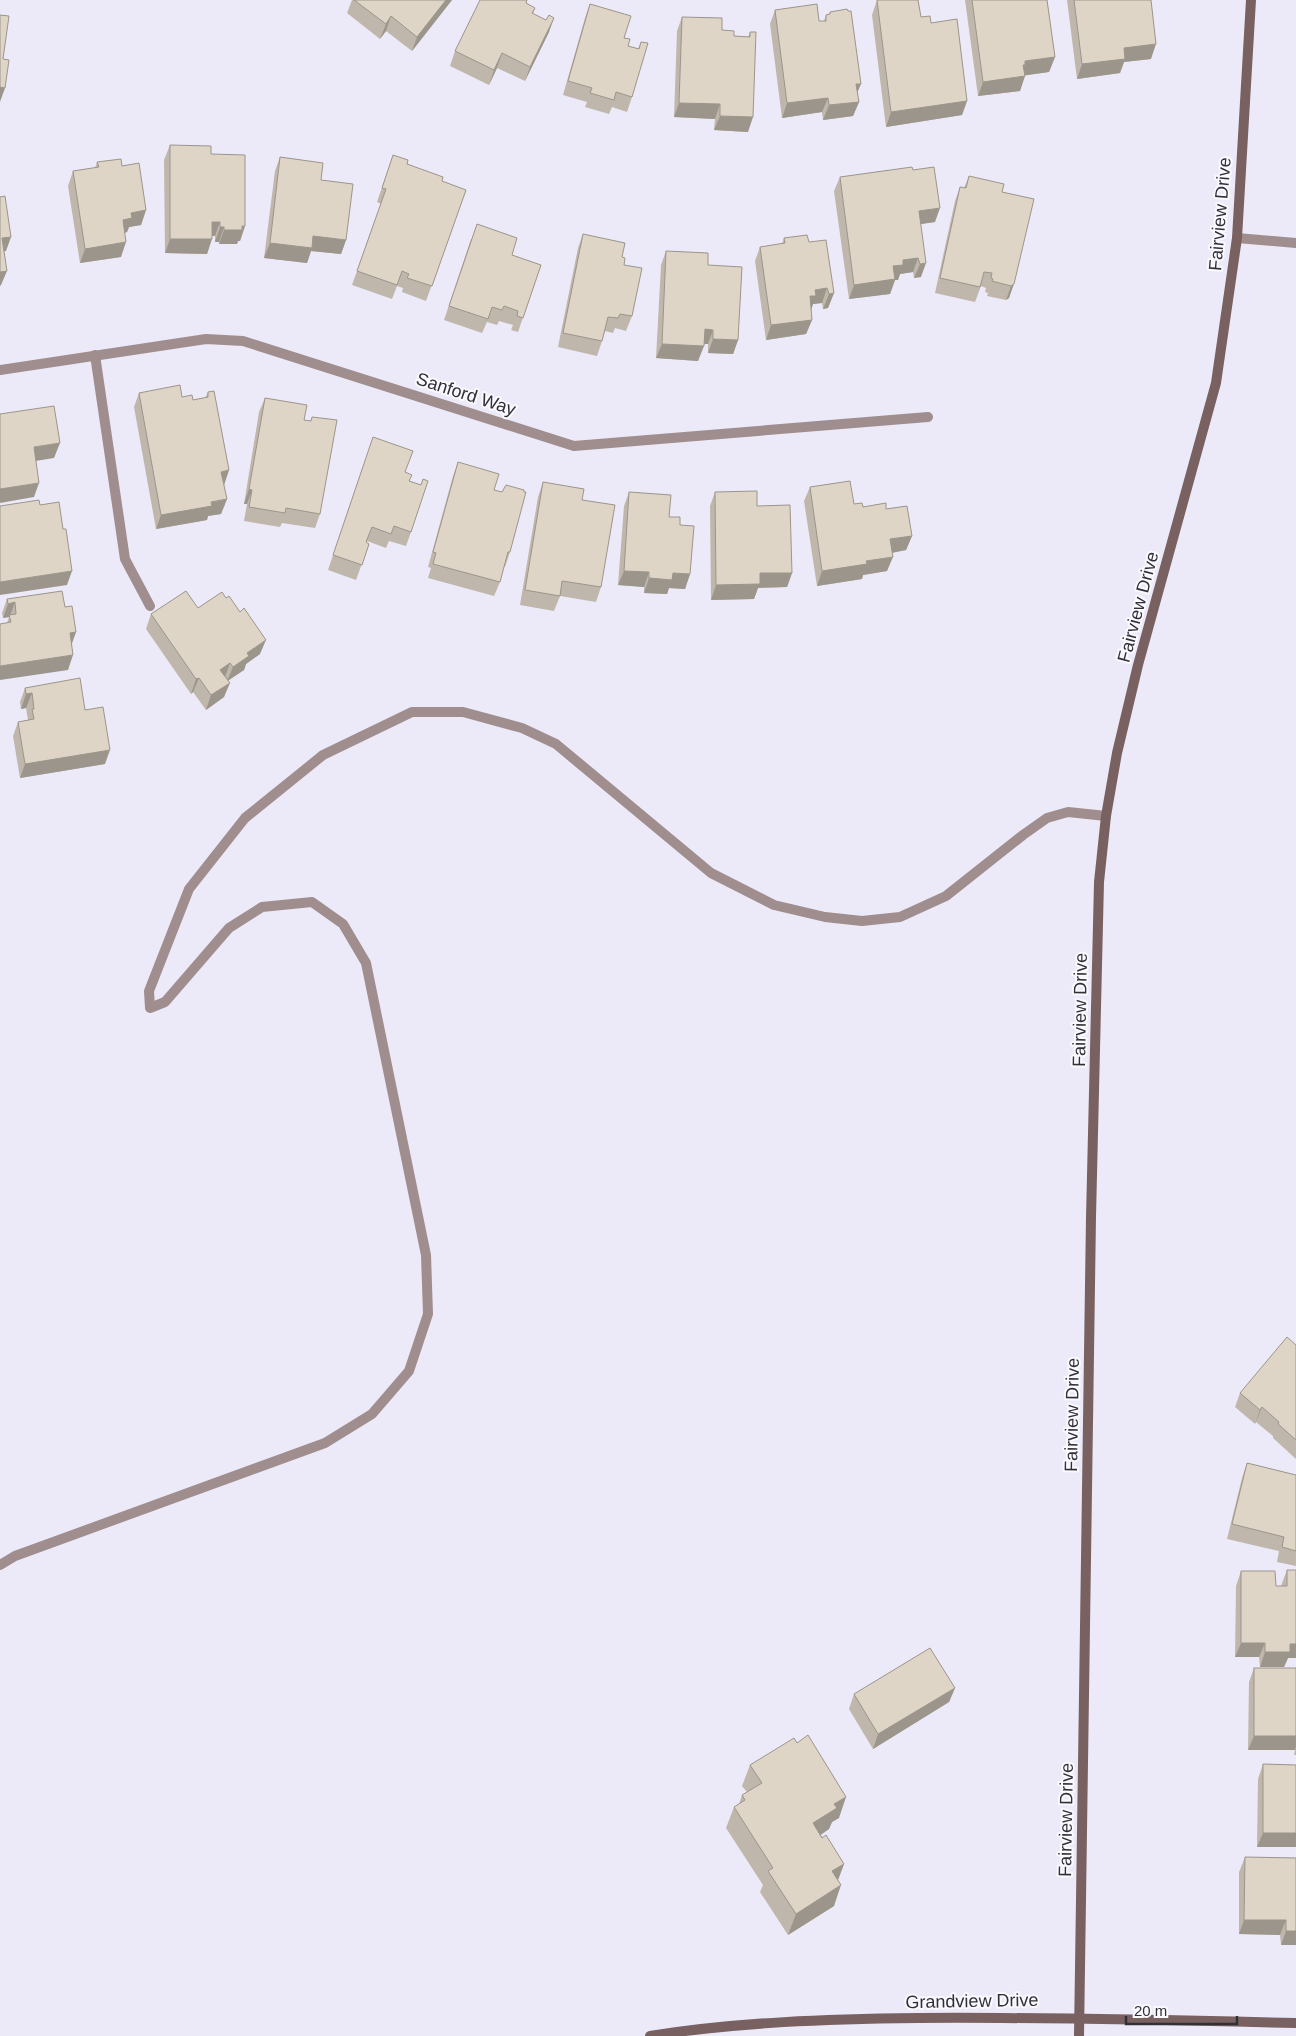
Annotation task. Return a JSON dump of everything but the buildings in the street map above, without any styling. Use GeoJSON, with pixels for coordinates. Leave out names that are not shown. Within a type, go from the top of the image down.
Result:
{"type":"FeatureCollection","features":[{"type":"Feature","properties":{"kind":"street","name":"Fairview Drive"},"geometry":{"type":"LineString","coordinates":[[1079,2036],[1099,882],[1106,816],[1117,753],[1138,665],[1216,383],[1237,238],[1251,0]]}},
{"type":"Feature","properties":{"kind":"street"},"geometry":{"type":"LineString","coordinates":[[1237,238],[1296,243]]}},
{"type":"Feature","properties":{"kind":"street","name":"Sanford Way"},"geometry":{"type":"LineString","coordinates":[[0,370],[206,339],[243,341],[574,446],[928,417]]}},
{"type":"Feature","properties":{"kind":"street"},"geometry":{"type":"LineString","coordinates":[[95,355],[125,559],[150,606]]}},
{"type":"Feature","properties":{"kind":"street"},"geometry":{"type":"LineString","coordinates":[[0,1565],[15,1556],[325,1443],[372,1414],[409,1370],[428,1314],[426,1255],[366,963],[343,924],[312,902],[262,907],[229,928],[165,1002],[150,1008],[149,991],[189,889],[245,818],[323,755],[412,712],[463,712],[522,728],[556,744],[711,873],[774,905],[825,918],[862,921],[900,917],[946,896],[1022,835],[1047,818],[1068,812],[1106,816]]}},
{"type":"Feature","properties":{"kind":"street","name":"Grandview Drive"},"geometry":{"type":"LineString","coordinates":[[650,2036],[696,2029],[852,2019],[1080,2017],[1296,2022]]}}]}
